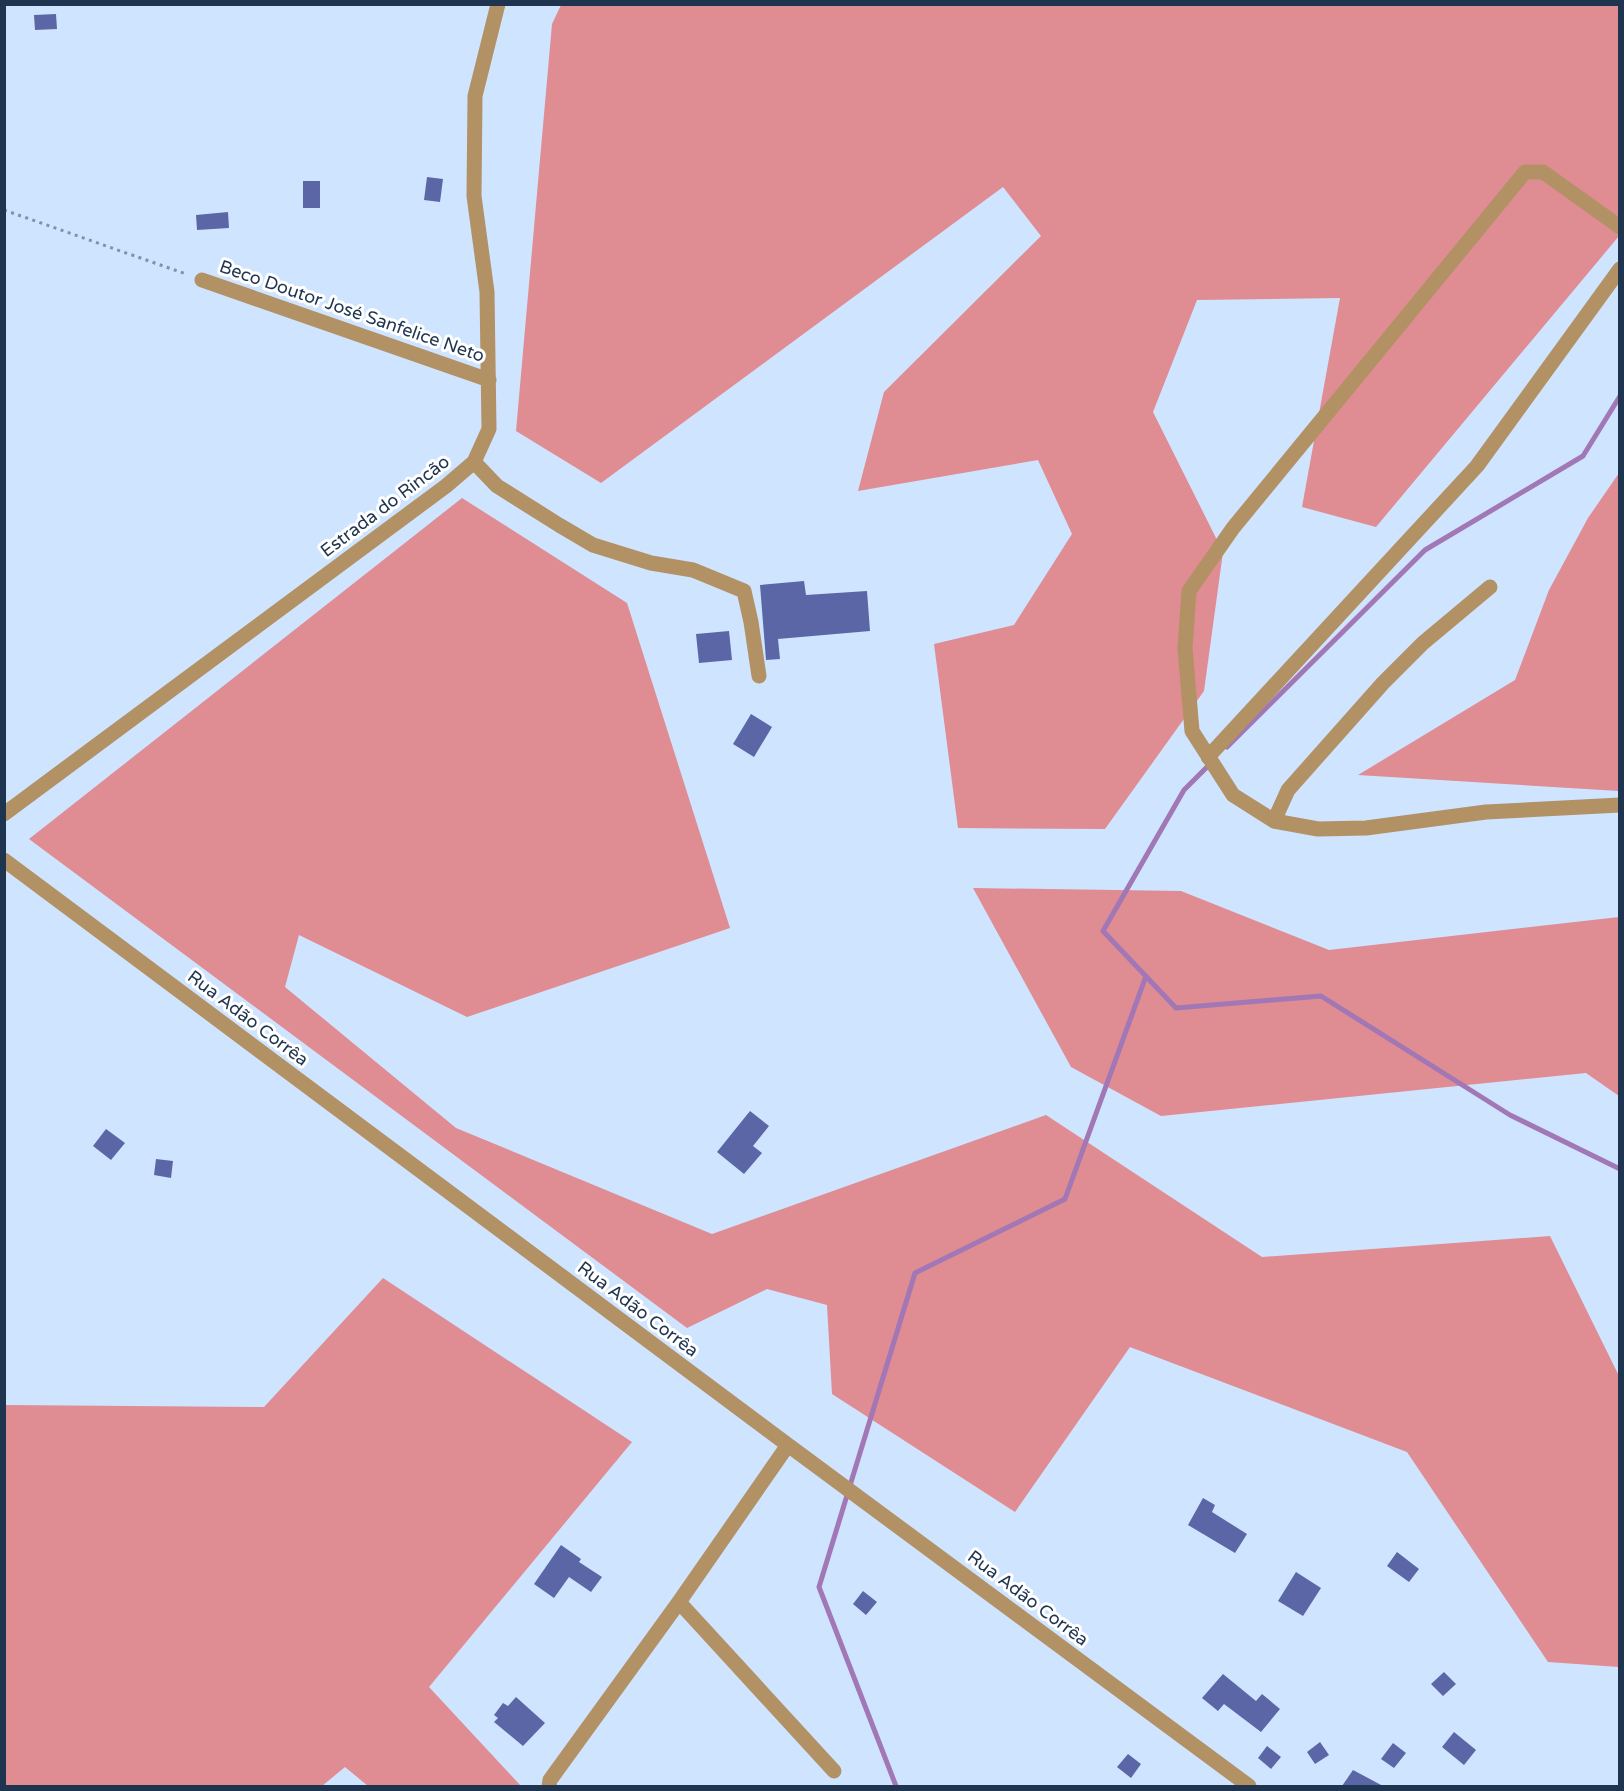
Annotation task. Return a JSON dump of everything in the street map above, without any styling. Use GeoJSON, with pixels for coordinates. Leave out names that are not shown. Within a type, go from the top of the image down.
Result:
{"type":"FeatureCollection","features":[{"type":"Feature","properties":{"kind":"street","name":"Estrada do Rincão"},"geometry":{"type":"LineString","coordinates":[[4,814],[446,486],[474,462],[489,429],[487,292],[474,196],[475,96],[498,4]]}},
{"type":"Feature","properties":{"kind":"street"},"geometry":{"type":"LineString","coordinates":[[1620,226],[1543,172],[1525,172],[1233,528],[1189,591],[1185,648],[1192,730],[1233,795],[1274,821],[1318,829],[1366,828],[1486,812],[1620,805]]}},
{"type":"Feature","properties":{"kind":"street"},"geometry":{"type":"LineString","coordinates":[[1208,757],[1478,466],[1620,268]]}},
{"type":"Feature","properties":{"kind":"street","name":"Beco Doutor José Sanfelice Neto"},"geometry":{"type":"LineString","coordinates":[[202,280],[489,380]]}},
{"type":"Feature","properties":{"kind":"street"},"geometry":{"type":"LineString","coordinates":[[474,462],[497,486],[593,545],[651,563],[693,570],[744,591],[759,676]]}},
{"type":"Feature","properties":{"kind":"street"},"geometry":{"type":"LineString","coordinates":[[1274,821],[1288,790],[1383,683],[1423,643],[1490,587]]}},
{"type":"Feature","properties":{"kind":"street","name":"Rua Adão Corrêa"},"geometry":{"type":"LineString","coordinates":[[4,860],[1249,1786]]}},
{"type":"Feature","properties":{"kind":"street"},"geometry":{"type":"LineString","coordinates":[[549,1786],[550,1780],[679,1602],[788,1445]]}},
{"type":"Feature","properties":{"kind":"street"},"geometry":{"type":"LineString","coordinates":[[679,1602],[834,1771]]}},
{"type":"Feature","properties":{"kind":"path"},"geometry":{"type":"LineString","coordinates":[[4,210],[202,280]]}},
{"type":"Feature","properties":{"kind":"shaded area"},"geometry":{"type":"Polygon","coordinates":[[[561,5],[1619,5],[1619,236],[1376,527],[1302,507],[1340,298],[1197,300],[1153,412],[1223,552],[1204,691],[1105,829],[958,828],[934,644],[1014,625],[1072,534],[1038,460],[858,491],[884,392],[1041,236],[1003,187],[601,483],[516,431],[552,24],[561,5]]]}},
{"type":"Feature","properties":{"kind":"shaded area"},"geometry":{"type":"Polygon","coordinates":[[[1619,473],[1619,791],[1358,775],[1515,680],[1549,590],[1588,518],[1619,473]]]}},
{"type":"Feature","properties":{"kind":"shaded area"},"geometry":{"type":"Polygon","coordinates":[[[462,498],[627,603],[730,928],[467,1017],[299,935],[285,987],[456,1128],[712,1234],[1046,1115],[1262,1257],[1550,1236],[1619,1376],[1619,1667],[1548,1662],[1407,1452],[1130,1347],[1015,1512],[832,1394],[827,1305],[767,1289],[687,1328],[29,839],[462,498]]]}},
{"type":"Feature","properties":{"kind":"shaded area"},"geometry":{"type":"Polygon","coordinates":[[[973,888],[1181,891],[1329,950],[1619,917],[1619,1096],[1586,1073],[1161,1116],[1071,1067],[973,888]]]}},
{"type":"Feature","properties":{"kind":"shaded area"},"geometry":{"type":"Polygon","coordinates":[[[383,1278],[632,1442],[429,1687],[521,1786],[368,1786],[345,1767],[322,1786],[5,1786],[5,1405],[264,1407],[383,1278]]]}},
{"type":"Feature","properties":{"kind":"building"},"geometry":{"type":"Polygon","coordinates":[[[56,14],[57,29],[35,30],[34,15],[56,14]]]}},
{"type":"Feature","properties":{"kind":"building"},"geometry":{"type":"Polygon","coordinates":[[[427,177],[443,179],[440,202],[424,200],[427,177]]]}},
{"type":"Feature","properties":{"kind":"building"},"geometry":{"type":"Polygon","coordinates":[[[303,181],[320,181],[320,208],[303,208],[303,181]]]}},
{"type":"Feature","properties":{"kind":"building"},"geometry":{"type":"Polygon","coordinates":[[[228,212],[229,228],[197,230],[196,215],[228,212]]]}},
{"type":"Feature","properties":{"kind":"building"},"geometry":{"type":"Polygon","coordinates":[[[804,581],[806,595],[867,591],[870,631],[778,639],[780,659],[766,660],[760,585],[804,581]]]}},
{"type":"Feature","properties":{"kind":"building"},"geometry":{"type":"Polygon","coordinates":[[[729,631],[732,660],[699,663],[696,634],[729,631]]]}},
{"type":"Feature","properties":{"kind":"building"},"geometry":{"type":"Polygon","coordinates":[[[751,714],[772,727],[754,757],[733,744],[751,714]]]}},
{"type":"Feature","properties":{"kind":"building"},"geometry":{"type":"Polygon","coordinates":[[[750,1111],[769,1126],[753,1146],[762,1153],[744,1174],[717,1152],[750,1111]]]}},
{"type":"Feature","properties":{"kind":"building"},"geometry":{"type":"Polygon","coordinates":[[[106,1129],[125,1143],[111,1160],[93,1146],[106,1129]]]}},
{"type":"Feature","properties":{"kind":"building"},"geometry":{"type":"Polygon","coordinates":[[[156,1159],[173,1161],[171,1178],[154,1175],[156,1159]]]}},
{"type":"Feature","properties":{"kind":"building"},"geometry":{"type":"Polygon","coordinates":[[[1203,1498],[1215,1505],[1212,1512],[1247,1534],[1235,1553],[1188,1525],[1203,1498]]]}},
{"type":"Feature","properties":{"kind":"building"},"geometry":{"type":"Polygon","coordinates":[[[561,1545],[581,1559],[579,1562],[602,1577],[591,1592],[569,1577],[554,1598],[534,1584],[561,1545]]]}},
{"type":"Feature","properties":{"kind":"building"},"geometry":{"type":"Polygon","coordinates":[[[1397,1552],[1419,1569],[1409,1582],[1387,1566],[1397,1552]]]}},
{"type":"Feature","properties":{"kind":"building"},"geometry":{"type":"Polygon","coordinates":[[[1296,1572],[1321,1588],[1303,1616],[1278,1601],[1296,1572]]]}},
{"type":"Feature","properties":{"kind":"building"},"geometry":{"type":"Polygon","coordinates":[[[863,1591],[877,1602],[866,1615],[853,1604],[863,1591]]]}},
{"type":"Feature","properties":{"kind":"building"},"geometry":{"type":"Polygon","coordinates":[[[1444,1672],[1456,1684],[1443,1696],[1431,1684],[1444,1672]]]}},
{"type":"Feature","properties":{"kind":"building"},"geometry":{"type":"Polygon","coordinates":[[[1223,1674],[1256,1701],[1262,1694],[1280,1709],[1261,1732],[1224,1704],[1218,1711],[1202,1698],[1223,1674]]]}},
{"type":"Feature","properties":{"kind":"building"},"geometry":{"type":"Polygon","coordinates":[[[516,1697],[545,1723],[523,1746],[494,1722],[498,1718],[494,1715],[503,1703],[508,1706],[516,1697]]]}},
{"type":"Feature","properties":{"kind":"building"},"geometry":{"type":"Polygon","coordinates":[[[1454,1732],[1476,1750],[1464,1765],[1442,1747],[1454,1732]]]}},
{"type":"Feature","properties":{"kind":"building"},"geometry":{"type":"Polygon","coordinates":[[[1320,1742],[1329,1755],[1315,1764],[1307,1752],[1320,1742]]]}},
{"type":"Feature","properties":{"kind":"building"},"geometry":{"type":"Polygon","coordinates":[[[1393,1743],[1406,1753],[1394,1768],[1381,1759],[1393,1743]]]}},
{"type":"Feature","properties":{"kind":"building"},"geometry":{"type":"Polygon","coordinates":[[[1267,1746],[1281,1757],[1271,1769],[1258,1758],[1267,1746]]]}},
{"type":"Feature","properties":{"kind":"building"},"geometry":{"type":"Polygon","coordinates":[[[1128,1754],[1141,1764],[1131,1778],[1117,1767],[1128,1754]]]}},
{"type":"Feature","properties":{"kind":"building"},"geometry":{"type":"Polygon","coordinates":[[[1353,1770],[1383,1786],[1342,1786],[1353,1770]]]}},
{"type":"Feature","properties":{"kind":"waterway"},"geometry":{"type":"LineString","coordinates":[[1227,747],[1425,550],[1583,456],[1620,396]]}},
{"type":"Feature","properties":{"kind":"waterway"},"geometry":{"type":"LineString","coordinates":[[1210,764],[1184,790],[1103,931],[1176,1008],[1321,996],[1510,1115],[1620,1169]]}},
{"type":"Feature","properties":{"kind":"waterway"},"geometry":{"type":"LineString","coordinates":[[896,1786],[819,1587],[915,1273],[1065,1199],[1146,976]]}}]}
